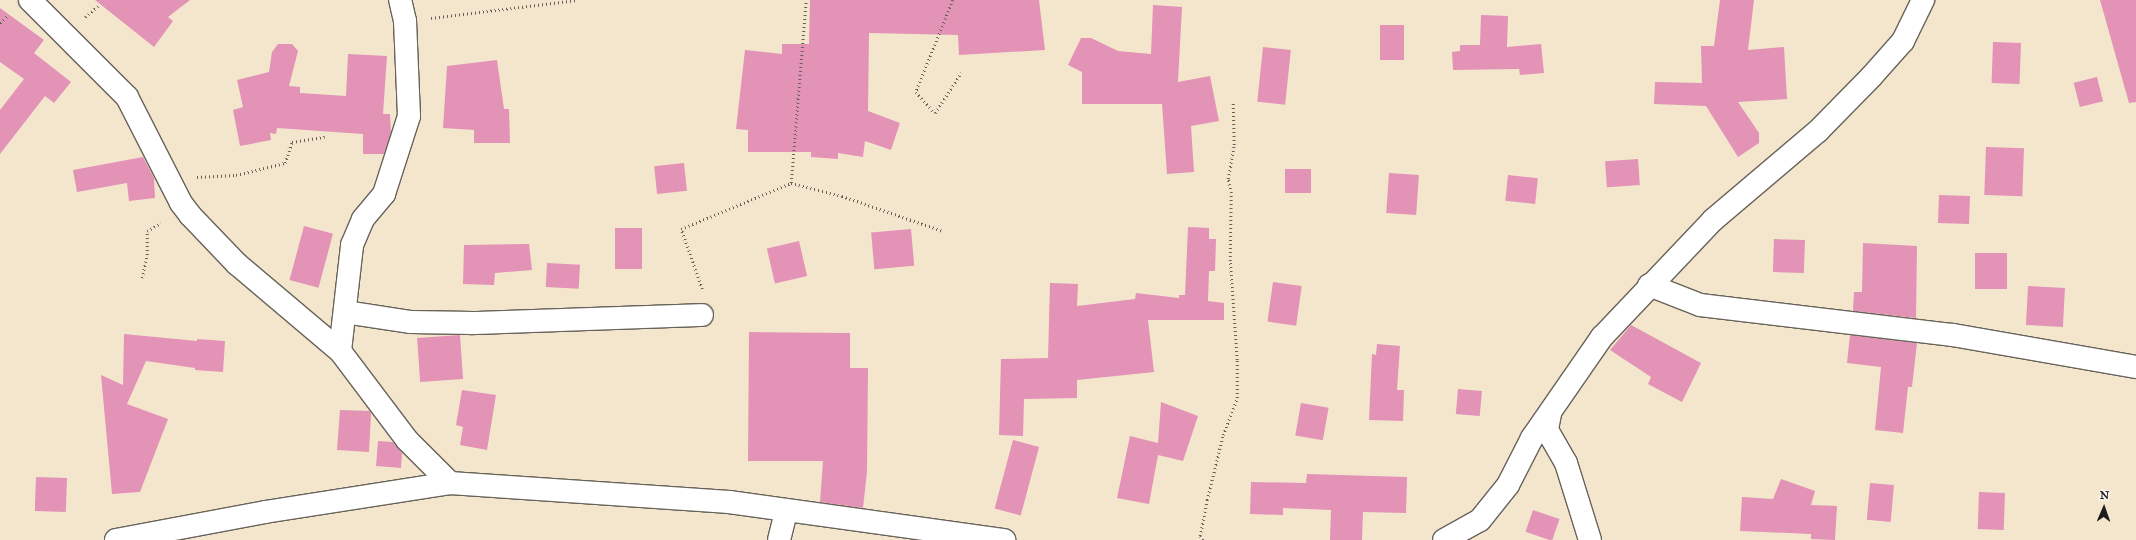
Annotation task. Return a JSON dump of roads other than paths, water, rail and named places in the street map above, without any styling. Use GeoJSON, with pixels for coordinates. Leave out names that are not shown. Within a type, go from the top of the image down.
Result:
{"type":"FeatureCollection","features":[{"type":"Feature","properties":{"kind":"street"},"geometry":{"type":"LineString","coordinates":[[30,0],[127,97],[181,203],[237,264],[340,351],[406,440],[450,483]]}},
{"type":"Feature","properties":{"kind":"street"},"geometry":{"type":"LineString","coordinates":[[340,351],[345,312],[347,273],[352,245],[363,219],[384,194],[409,116],[405,21],[400,0]]}},
{"type":"Feature","properties":{"kind":"street"},"geometry":{"type":"LineString","coordinates":[[1444,540],[1480,520],[1508,485],[1532,438],[1602,337],[1649,285],[1713,220],[1818,132],[1871,77],[1903,41],[1923,0]]}},
{"type":"Feature","properties":{"kind":"street"},"geometry":{"type":"LineString","coordinates":[[1649,285],[1700,305],[1954,335],[2136,367]]}},
{"type":"Feature","properties":{"kind":"street"},"geometry":{"type":"LineString","coordinates":[[345,312],[411,322],[473,324],[702,315]]}},
{"type":"Feature","properties":{"kind":"street"},"geometry":{"type":"LineString","coordinates":[[1550,414],[1547,430],[1566,463],[1590,540]]}},
{"type":"Feature","properties":{"kind":"street"},"geometry":{"type":"LineString","coordinates":[[116,540],[266,512],[450,483],[729,502],[786,512],[1004,540]]}},
{"type":"Feature","properties":{"kind":"street"},"geometry":{"type":"LineString","coordinates":[[779,540],[786,512]]}}]}
